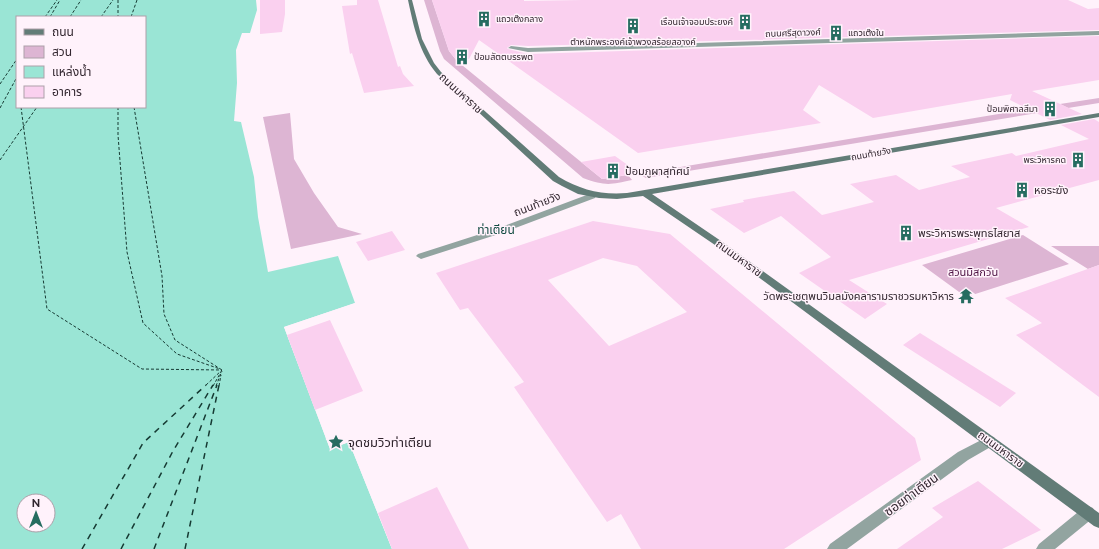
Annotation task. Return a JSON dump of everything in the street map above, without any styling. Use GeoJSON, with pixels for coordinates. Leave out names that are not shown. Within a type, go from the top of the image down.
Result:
{"type":"FeatureCollection","features":[{"type":"Feature","properties":{"kind":"street","name":"ถนนมหาราช"},"geometry":{"type":"LineString","coordinates":[[410,0],[422,49],[426,57],[439,73],[556,179],[570,188],[592,196],[610,198],[644,193],[718,243],[1094,517]]}},
{"type":"Feature","properties":{"kind":"street","name":"ถนนศรีสุดาวงศ์"},"geometry":{"type":"LineString","coordinates":[[511,48],[528,50],[1099,33]]}},
{"type":"Feature","properties":{"kind":"street","name":"ถนนท้ายวัง"},"geometry":{"type":"LineString","coordinates":[[644,193],[1099,116]]}},
{"type":"Feature","properties":{"kind":"street","name":"ถนนท้ายวัง"},"geometry":{"type":"LineString","coordinates":[[421,256],[502,230],[592,196]]}},
{"type":"Feature","properties":{"kind":"street","name":"ซอยท่าเตียน"},"geometry":{"type":"LineString","coordinates":[[835,549],[963,456],[989,441]]}},
{"type":"Feature","properties":{"kind":"street"},"geometry":{"type":"LineString","coordinates":[[1044,549],[1094,517]]}},
{"type":"Feature","properties":{"kind":"green space"},"geometry":{"type":"Polygon","coordinates":[[[424,0],[432,0],[449,51],[457,61],[602,179],[628,175],[632,180],[608,184],[583,178],[444,59],[440,51],[424,0]]]}},
{"type":"Feature","properties":{"kind":"green space"},"geometry":{"type":"Polygon","coordinates":[[[1099,98],[1099,103],[1068,108],[1060,104],[1099,98]]]}},
{"type":"Feature","properties":{"kind":"green space"},"geometry":{"type":"Polygon","coordinates":[[[1028,109],[1037,113],[646,178],[639,174],[1028,109]]]}},
{"type":"Feature","properties":{"kind":"green space"},"geometry":{"type":"Polygon","coordinates":[[[290,113],[294,159],[314,193],[338,227],[362,234],[291,249],[263,117],[290,113]]]}},
{"type":"Feature","properties":{"kind":"green space","name":"สวนมิสกวัน"},"geometry":{"type":"Polygon","coordinates":[[[1023,235],[1069,264],[966,297],[922,265],[1023,235]]]}},
{"type":"Feature","properties":{"kind":"green space"},"geometry":{"type":"Polygon","coordinates":[[[1051,246],[1099,246],[1099,265],[1088,269],[1051,246]]]}},
{"type":"Feature","properties":{"kind":"water"},"geometry":{"type":"Polygon","coordinates":[[[0,0],[256,0],[257,10],[250,33],[242,33],[236,50],[237,83],[234,121],[241,122],[254,177],[258,217],[268,272],[338,256],[355,303],[284,327],[330,449],[349,442],[392,549],[0,549],[0,0]]]}},
{"type":"Feature","properties":{"kind":"pier"},"geometry":{"type":"Polygon","coordinates":[[[355,303],[356,305],[287,328],[331,446],[350,440],[394,549],[392,549],[349,442],[330,449],[284,327],[355,303]]]}},
{"type":"Feature","properties":{"kind":"building"},"geometry":{"type":"Polygon","coordinates":[[[260,0],[285,0],[285,14],[282,32],[260,34],[260,0]]]}},
{"type":"Feature","properties":{"kind":"building"},"geometry":{"type":"Polygon","coordinates":[[[357,0],[378,0],[398,67],[400,66],[403,74],[414,86],[364,93],[352,53],[350,54],[342,6],[357,5],[357,0]]]}},
{"type":"Feature","properties":{"kind":"building"},"geometry":{"type":"Polygon","coordinates":[[[432,0],[1068,0],[1088,9],[1099,8],[1099,30],[528,46],[511,45],[507,48],[528,54],[1099,36],[1099,80],[1032,91],[1082,114],[1050,120],[1010,100],[1012,94],[873,118],[819,85],[803,110],[821,123],[638,153],[479,40],[469,59],[457,61],[449,51],[432,0]]]}},
{"type":"Feature","properties":{"kind":"building"},"geometry":{"type":"Polygon","coordinates":[[[1094,119],[1099,122],[1099,180],[996,208],[1029,227],[849,280],[887,304],[865,319],[799,273],[831,257],[781,216],[744,233],[710,209],[744,202],[743,200],[794,191],[822,215],[874,202],[850,184],[896,175],[919,190],[970,177],[951,166],[1012,153],[1016,156],[1089,139],[1061,125],[1094,119]]]}},
{"type":"Feature","properties":{"kind":"building","name":"ป้อมภูผาสุทัศน์"},"geometry":{"type":"Polygon","coordinates":[[[615,156],[639,173],[602,179],[581,162],[615,156]]]}},
{"type":"Feature","properties":{"kind":"building"},"geometry":{"type":"Polygon","coordinates":[[[593,221],[670,234],[915,438],[921,460],[784,549],[641,549],[621,514],[607,522],[514,387],[524,382],[468,308],[460,310],[436,273],[593,221]],[[603,258],[548,280],[609,346],[687,312],[637,266],[603,258]]]}},
{"type":"Feature","properties":{"kind":"building"},"geometry":{"type":"Polygon","coordinates":[[[392,231],[405,250],[368,261],[356,242],[392,231]]]}},
{"type":"Feature","properties":{"kind":"building"},"geometry":{"type":"Polygon","coordinates":[[[1099,265],[1099,397],[1016,335],[1042,323],[1005,298],[1099,265]]]}},
{"type":"Feature","properties":{"kind":"building"},"geometry":{"type":"Polygon","coordinates":[[[330,320],[363,391],[315,410],[287,335],[330,320]]]}},
{"type":"Feature","properties":{"kind":"building"},"geometry":{"type":"Polygon","coordinates":[[[920,333],[1016,393],[1000,407],[903,345],[920,333]]]}},
{"type":"Feature","properties":{"kind":"building"},"geometry":{"type":"Polygon","coordinates":[[[978,481],[1041,530],[1002,549],[897,549],[943,517],[932,508],[978,481]]]}},
{"type":"Feature","properties":{"kind":"building"},"geometry":{"type":"Polygon","coordinates":[[[437,487],[469,549],[392,549],[378,513],[437,487]]]}},
{"type":"Feature","properties":{"kind":"ferry route"},"geometry":{"type":"LineString","coordinates":[[46,16],[57,0]]}},
{"type":"Feature","properties":{"kind":"ferry route"},"geometry":{"type":"LineString","coordinates":[[51,16],[60,0]]}},
{"type":"Feature","properties":{"kind":"ferry route"},"geometry":{"type":"LineString","coordinates":[[71,16],[81,0]]}},
{"type":"Feature","properties":{"kind":"ferry route"},"geometry":{"type":"LineString","coordinates":[[102,16],[113,0]]}},
{"type":"Feature","properties":{"kind":"ferry route"},"geometry":{"type":"LineString","coordinates":[[118,0],[118,16]]}},
{"type":"Feature","properties":{"kind":"ferry route"},"geometry":{"type":"LineString","coordinates":[[131,16],[137,0]]}},
{"type":"Feature","properties":{"kind":"ferry route"},"geometry":{"type":"LineString","coordinates":[[0,84],[16,60]]}},
{"type":"Feature","properties":{"kind":"ferry route"},"geometry":{"type":"LineString","coordinates":[[0,108],[16,79]]}},
{"type":"Feature","properties":{"kind":"ferry route"},"geometry":{"type":"LineString","coordinates":[[21,108],[23,126]]}},
{"type":"Feature","properties":{"kind":"ferry route"},"geometry":{"type":"LineString","coordinates":[[23,126],[36,108]]}},
{"type":"Feature","properties":{"kind":"ferry route"},"geometry":{"type":"LineString","coordinates":[[118,108],[118,135],[127,252],[143,323],[177,354],[220,369]]}},
{"type":"Feature","properties":{"kind":"ferry route"},"geometry":{"type":"LineString","coordinates":[[134,108],[162,276],[164,314],[175,340],[222,370]]}},
{"type":"Feature","properties":{"kind":"ferry route"},"geometry":{"type":"LineString","coordinates":[[0,160],[23,126]]}},
{"type":"Feature","properties":{"kind":"ferry route"},"geometry":{"type":"LineString","coordinates":[[23,126],[47,309],[142,369],[222,370]]}},
{"type":"Feature","properties":{"kind":"ferry route"},"geometry":{"type":"LineString","coordinates":[[205,386],[222,370]]}},
{"type":"Feature","properties":{"kind":"ferry route"},"geometry":{"type":"LineString","coordinates":[[216,386],[222,371]]}},
{"type":"Feature","properties":{"kind":"ferry route"},"geometry":{"type":"LineString","coordinates":[[213,386],[221,372]]}},
{"type":"Feature","properties":{"kind":"ferry route"},"geometry":{"type":"LineString","coordinates":[[219,386],[221,375]]}},
{"type":"Feature","properties":{"kind":"ferry route"},"geometry":{"type":"LineString","coordinates":[[82,549],[143,443],[206,385]]}},
{"type":"Feature","properties":{"kind":"ferry route"},"geometry":{"type":"LineString","coordinates":[[121,549],[173,451],[213,385]]}},
{"type":"Feature","properties":{"kind":"ferry route"},"geometry":{"type":"LineString","coordinates":[[154,549],[217,385]]}},
{"type":"Feature","properties":{"kind":"ferry route"},"geometry":{"type":"LineString","coordinates":[[185,549],[219,385]]}},
{"type":"Feature","properties":{"kind":"place","name":"แถวเต๊งกลาง"},"geometry":{"type":"Point","coordinates":[484,19]}},
{"type":"Feature","properties":{"kind":"place","name":"เรือนเจ้าจอมประยงค์"},"geometry":{"type":"Point","coordinates":[745,22]}},
{"type":"Feature","properties":{"kind":"place","name":"ตำหนักพระองค์เจ้าพวงสร้อยสอางค์"},"geometry":{"type":"Point","coordinates":[633,26]}},
{"type":"Feature","properties":{"kind":"place","name":"แถวเต๊งใน"},"geometry":{"type":"Point","coordinates":[836,33]}},
{"type":"Feature","properties":{"kind":"place","name":"ป้อมสัตตบรรพต"},"geometry":{"type":"Point","coordinates":[462,57]}},
{"type":"Feature","properties":{"kind":"place","name":"ป้อมพิศาลสีมา"},"geometry":{"type":"Point","coordinates":[1050,109]}},
{"type":"Feature","properties":{"kind":"place","name":"พระวิหารคด"},"geometry":{"type":"Point","coordinates":[1078,160]}},
{"type":"Feature","properties":{"kind":"place","name":"ป้อมภูผาสุทัศน์"},"geometry":{"type":"Point","coordinates":[613,171]}},
{"type":"Feature","properties":{"kind":"place","name":"หอระฆัง"},"geometry":{"type":"Point","coordinates":[1022,190]}},
{"type":"Feature","properties":{"kind":"place","name":"พระวิหารพระพุทธไสยาส"},"geometry":{"type":"Point","coordinates":[906,233]}},
{"type":"Feature","properties":{"kind":"place","name":"วัดพระเชตุพนวิมลมังคลารามราชวรมหาวิหาร"},"geometry":{"type":"Point","coordinates":[966,296]}},
{"type":"Feature","properties":{"kind":"place","name":"จุดชมวิวท่าเตียน"},"geometry":{"type":"Point","coordinates":[336,442]}},
{"type":"Feature","properties":{"kind":"district","name":"ท่าเตียน"},"geometry":{"type":"Point","coordinates":[496,230]}}]}
